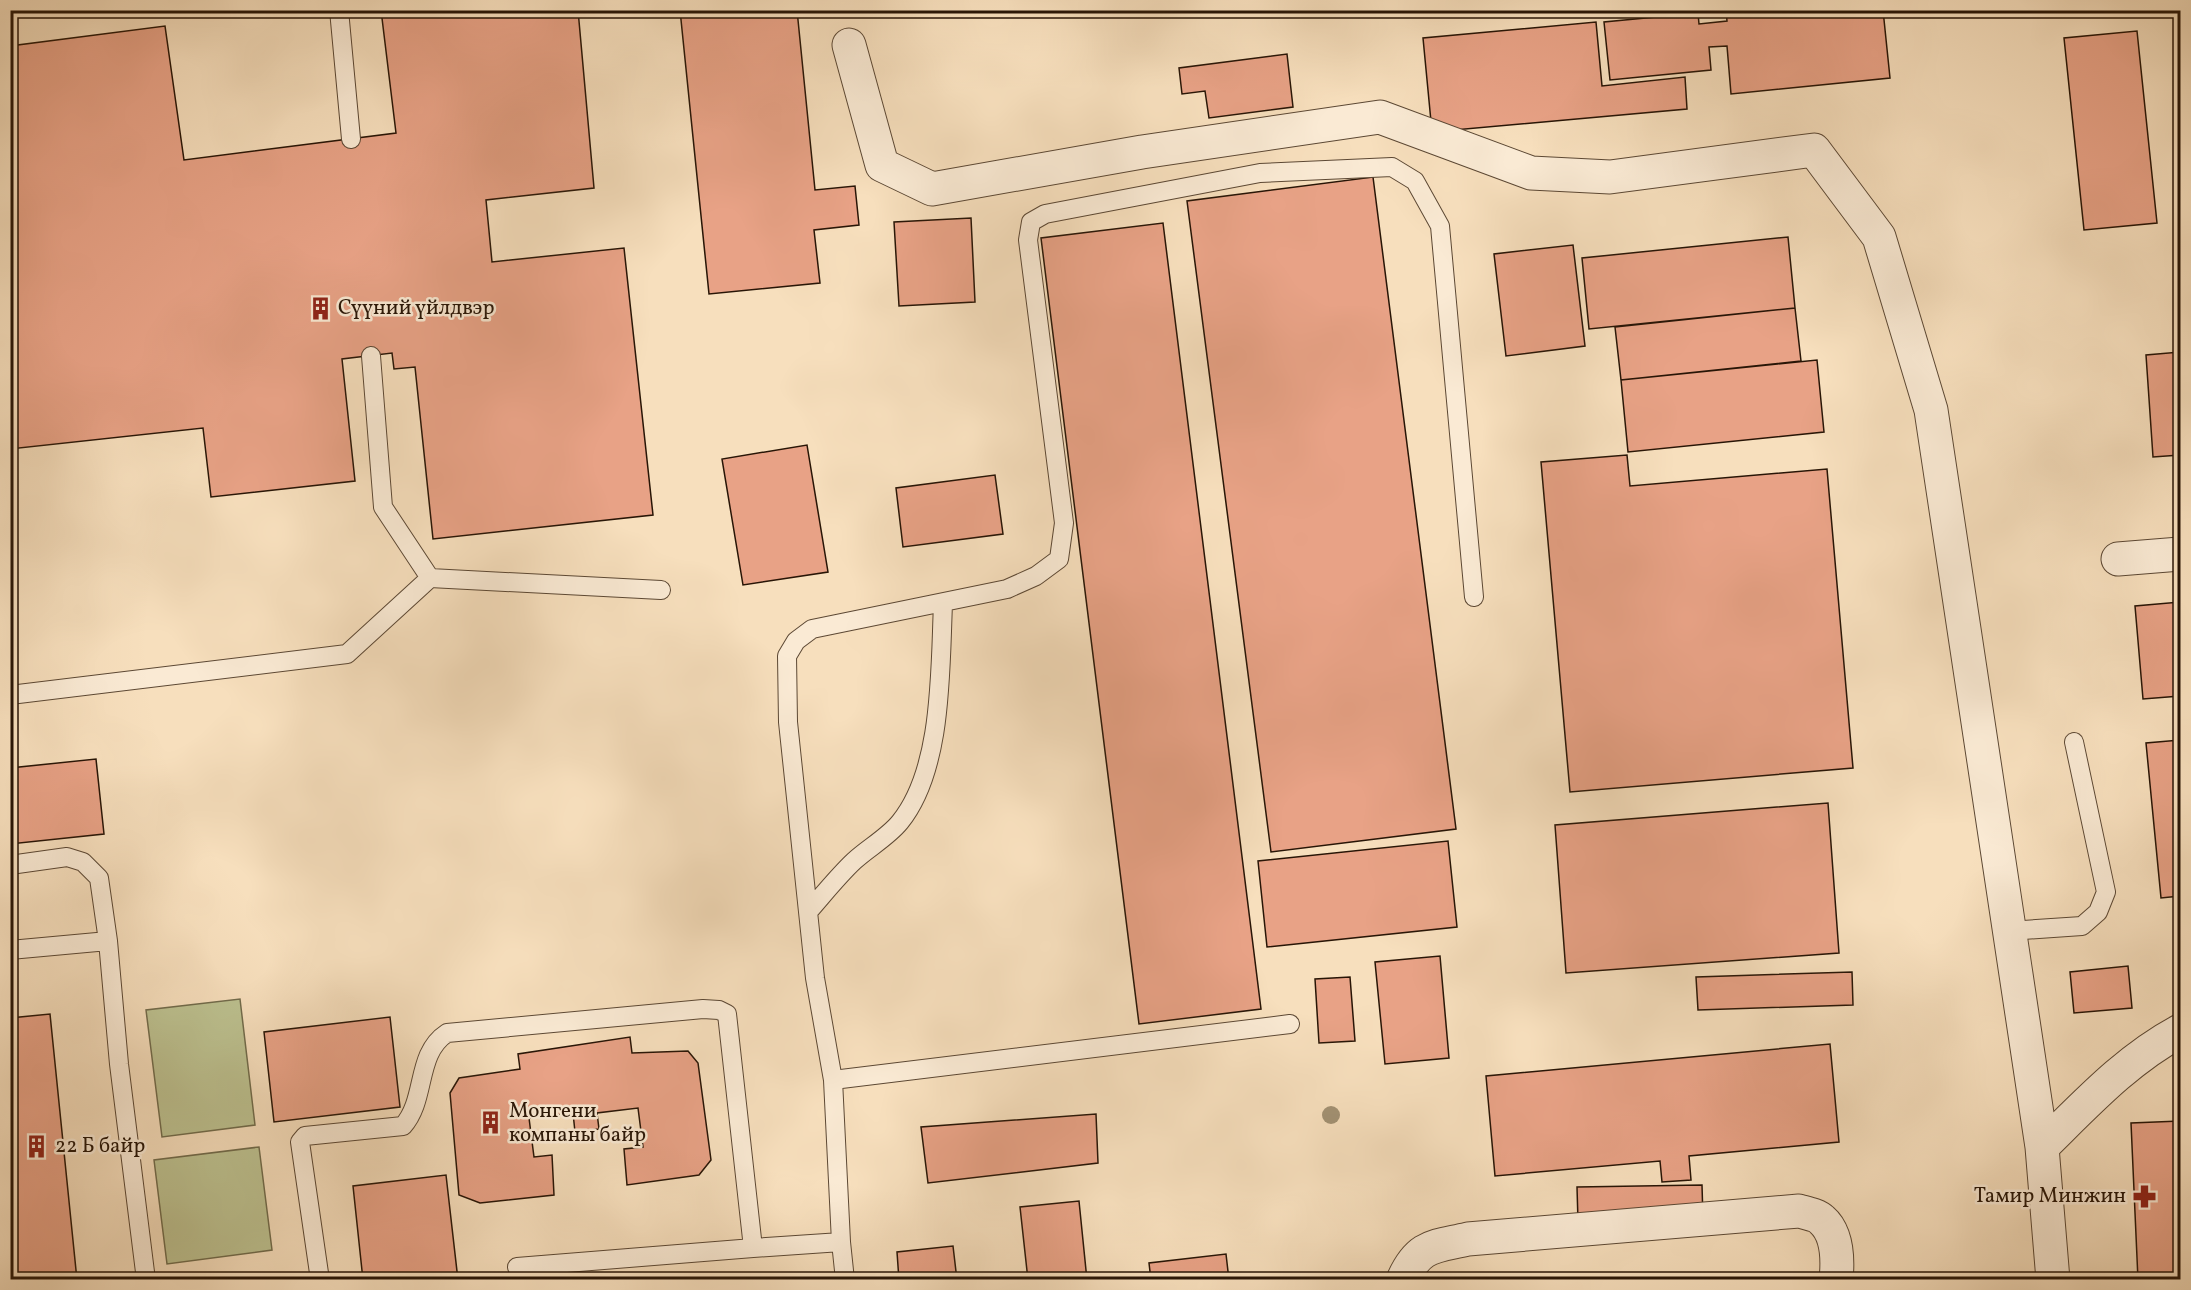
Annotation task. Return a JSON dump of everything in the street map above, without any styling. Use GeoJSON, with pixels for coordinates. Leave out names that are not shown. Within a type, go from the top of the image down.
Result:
{"type":"FeatureCollection","features":[{"type":"Feature","properties":{"kind":"street"},"geometry":{"type":"LineString","coordinates":[[849,45],[882,165],[932,189],[1142,152],[1380,117],[1531,173],[1610,177],[1814,150],[1879,237],[1931,410],[2042,1147],[2053,1280]]}},
{"type":"Feature","properties":{"kind":"street"},"geometry":{"type":"LineString","coordinates":[[2118,559],[2181,554]]}},
{"type":"Feature","properties":{"kind":"street"},"geometry":{"type":"LineString","coordinates":[[2042,1147],[2110,1080],[2151,1047],[2181,1031]]}},
{"type":"Feature","properties":{"kind":"street"},"geometry":{"type":"LineString","coordinates":[[1403,1280],[1412,1259],[1426,1249],[1468,1239],[1799,1211],[1821,1219],[1834,1236],[1838,1267],[1836,1280]]}},
{"type":"Feature","properties":{"kind":"lane"},"geometry":{"type":"LineString","coordinates":[[339,10],[351,139]]}},
{"type":"Feature","properties":{"kind":"lane"},"geometry":{"type":"LineString","coordinates":[[845,1280],[833,1080],[816,978],[808,912],[788,723],[787,656],[796,640],[812,629],[943,604],[1007,589],[1036,576],[1059,559],[1064,523],[1028,240],[1031,222],[1045,214],[1260,173],[1392,167],[1415,181],[1440,226],[1474,597]]}},
{"type":"Feature","properties":{"kind":"lane"},"geometry":{"type":"LineString","coordinates":[[371,356],[383,507],[430,578]]}},
{"type":"Feature","properties":{"kind":"lane"},"geometry":{"type":"LineString","coordinates":[[10,695],[347,654],[430,578],[661,590]]}},
{"type":"Feature","properties":{"kind":"lane"},"geometry":{"type":"LineString","coordinates":[[808,912],[854,862],[900,822],[920,789],[933,738],[943,604]]}},
{"type":"Feature","properties":{"kind":"lane"},"geometry":{"type":"LineString","coordinates":[[2008,931],[2082,926],[2098,912],[2106,892],[2074,742]]}},
{"type":"Feature","properties":{"kind":"lane"},"geometry":{"type":"LineString","coordinates":[[10,865],[67,858],[83,862],[99,878],[108,940],[118,1064],[146,1280]]}},
{"type":"Feature","properties":{"kind":"lane"},"geometry":{"type":"LineString","coordinates":[[10,950],[108,940]]}},
{"type":"Feature","properties":{"kind":"lane"},"geometry":{"type":"LineString","coordinates":[[320,1280],[300,1143],[305,1136],[403,1126],[409,1119],[430,1050],[436,1041],[447,1034],[703,1009],[719,1010],[728,1014],[753,1248]]}},
{"type":"Feature","properties":{"kind":"lane"},"geometry":{"type":"LineString","coordinates":[[833,1080],[1290,1024]]}},
{"type":"Feature","properties":{"kind":"lane"},"geometry":{"type":"LineString","coordinates":[[517,1267],[841,1242]]}},
{"type":"Feature","properties":{"kind":"green space"},"geometry":{"type":"Polygon","coordinates":[[[240,999],[255,1125],[162,1137],[146,1010],[240,999]]]}},
{"type":"Feature","properties":{"kind":"green space"},"geometry":{"type":"Polygon","coordinates":[[[259,1147],[272,1250],[167,1264],[154,1160],[259,1147]]]}},
{"type":"Feature","properties":{"kind":"building","name":"Сүүний үйлдвэр"},"geometry":{"type":"Polygon","coordinates":[[[381,10],[578,10],[594,188],[486,200],[492,262],[624,248],[653,515],[433,539],[415,367],[394,369],[392,353],[342,359],[355,481],[211,497],[203,428],[10,449],[10,46],[165,26],[184,160],[396,133],[381,10]]]}},
{"type":"Feature","properties":{"kind":"building"},"geometry":{"type":"Polygon","coordinates":[[[680,10],[797,10],[815,190],[855,186],[859,225],[814,230],[820,283],[709,294],[680,10]]]}},
{"type":"Feature","properties":{"kind":"building"},"geometry":{"type":"Polygon","coordinates":[[[1726,10],[1883,10],[1890,78],[1731,94],[1727,46],[1709,47],[1711,70],[1610,80],[1604,22],[1698,13],[1699,24],[1727,21],[1726,10]]]}},
{"type":"Feature","properties":{"kind":"building"},"geometry":{"type":"Polygon","coordinates":[[[1596,22],[1602,86],[1685,77],[1687,109],[1432,132],[1423,38],[1596,22]]]}},
{"type":"Feature","properties":{"kind":"building"},"geometry":{"type":"Polygon","coordinates":[[[2137,31],[2157,223],[2084,230],[2064,38],[2137,31]]]}},
{"type":"Feature","properties":{"kind":"building"},"geometry":{"type":"Polygon","coordinates":[[[1287,54],[1293,107],[1209,118],[1205,91],[1182,94],[1179,68],[1287,54]]]}},
{"type":"Feature","properties":{"kind":"building"},"geometry":{"type":"Polygon","coordinates":[[[1373,177],[1456,829],[1271,852],[1187,201],[1373,177]]]}},
{"type":"Feature","properties":{"kind":"building"},"geometry":{"type":"Polygon","coordinates":[[[971,218],[975,302],[899,306],[894,222],[971,218]]]}},
{"type":"Feature","properties":{"kind":"building"},"geometry":{"type":"Polygon","coordinates":[[[1163,223],[1261,1009],[1139,1024],[1041,238],[1163,223]]]}},
{"type":"Feature","properties":{"kind":"building"},"geometry":{"type":"Polygon","coordinates":[[[1788,237],[1795,308],[1589,329],[1582,258],[1788,237]]]}},
{"type":"Feature","properties":{"kind":"building"},"geometry":{"type":"Polygon","coordinates":[[[1573,245],[1585,346],[1506,356],[1494,254],[1573,245]]]}},
{"type":"Feature","properties":{"kind":"building"},"geometry":{"type":"Polygon","coordinates":[[[1795,308],[1801,361],[1621,380],[1615,327],[1795,308]]]}},
{"type":"Feature","properties":{"kind":"building"},"geometry":{"type":"Polygon","coordinates":[[[2180,352],[2180,455],[2153,457],[2146,355],[2180,352]]]}},
{"type":"Feature","properties":{"kind":"building"},"geometry":{"type":"Polygon","coordinates":[[[1817,360],[1824,432],[1628,452],[1621,380],[1817,360]]]}},
{"type":"Feature","properties":{"kind":"building"},"geometry":{"type":"Polygon","coordinates":[[[807,445],[828,572],[743,585],[722,459],[807,445]]]}},
{"type":"Feature","properties":{"kind":"building"},"geometry":{"type":"Polygon","coordinates":[[[1627,455],[1630,486],[1827,469],[1853,768],[1570,792],[1541,462],[1627,455]]]}},
{"type":"Feature","properties":{"kind":"building"},"geometry":{"type":"Polygon","coordinates":[[[995,475],[1003,534],[903,547],[896,488],[995,475]]]}},
{"type":"Feature","properties":{"kind":"building"},"geometry":{"type":"Polygon","coordinates":[[[2180,602],[2180,696],[2143,699],[2135,606],[2180,602]]]}},
{"type":"Feature","properties":{"kind":"building"},"geometry":{"type":"Polygon","coordinates":[[[2180,740],[2180,896],[2161,898],[2146,743],[2180,740]]]}},
{"type":"Feature","properties":{"kind":"building"},"geometry":{"type":"Polygon","coordinates":[[[96,759],[104,834],[10,844],[10,768],[96,759]]]}},
{"type":"Feature","properties":{"kind":"building"},"geometry":{"type":"Polygon","coordinates":[[[1828,803],[1839,953],[1566,973],[1555,825],[1828,803]]]}},
{"type":"Feature","properties":{"kind":"building"},"geometry":{"type":"Polygon","coordinates":[[[1448,841],[1457,927],[1267,947],[1258,861],[1448,841]]]}},
{"type":"Feature","properties":{"kind":"building"},"geometry":{"type":"Polygon","coordinates":[[[1440,956],[1449,1058],[1385,1064],[1375,962],[1440,956]]]}},
{"type":"Feature","properties":{"kind":"building"},"geometry":{"type":"Polygon","coordinates":[[[2128,966],[2132,1008],[2074,1013],[2070,972],[2128,966]]]}},
{"type":"Feature","properties":{"kind":"building"},"geometry":{"type":"Polygon","coordinates":[[[1852,972],[1853,1005],[1698,1010],[1696,977],[1852,972]]]}},
{"type":"Feature","properties":{"kind":"building"},"geometry":{"type":"Polygon","coordinates":[[[1350,977],[1355,1041],[1319,1043],[1315,979],[1350,977]]]}},
{"type":"Feature","properties":{"kind":"building","name":"22 Б байр"},"geometry":{"type":"Polygon","coordinates":[[[50,1014],[77,1280],[11,1280],[10,1018],[50,1014]]]}},
{"type":"Feature","properties":{"kind":"building"},"geometry":{"type":"Polygon","coordinates":[[[390,1017],[400,1107],[274,1122],[264,1032],[390,1017]]]}},
{"type":"Feature","properties":{"kind":"building","name":"Монгени компаны байр"},"geometry":{"type":"Polygon","coordinates":[[[630,1037],[632,1053],[688,1051],[698,1063],[711,1160],[699,1175],[627,1185],[624,1149],[643,1147],[638,1108],[597,1113],[599,1129],[575,1132],[573,1113],[529,1118],[534,1157],[552,1155],[554,1195],[480,1203],[459,1195],[450,1093],[459,1078],[520,1069],[518,1054],[630,1037]]]}},
{"type":"Feature","properties":{"kind":"building"},"geometry":{"type":"Polygon","coordinates":[[[1830,1044],[1839,1142],[1689,1156],[1691,1180],[1662,1182],[1660,1161],[1495,1176],[1486,1076],[1830,1044]]]}},
{"type":"Feature","properties":{"kind":"building"},"geometry":{"type":"Polygon","coordinates":[[[1096,1114],[1098,1163],[928,1183],[921,1127],[1096,1114]]]}},
{"type":"Feature","properties":{"kind":"building"},"geometry":{"type":"Polygon","coordinates":[[[2180,1121],[2180,1280],[2138,1280],[2131,1123],[2180,1121]]]}},
{"type":"Feature","properties":{"kind":"building"},"geometry":{"type":"Polygon","coordinates":[[[446,1175],[458,1280],[363,1280],[353,1186],[446,1175]]]}},
{"type":"Feature","properties":{"kind":"building"},"geometry":{"type":"Polygon","coordinates":[[[1702,1185],[1703,1219],[1578,1221],[1577,1187],[1702,1185]]]}},
{"type":"Feature","properties":{"kind":"building"},"geometry":{"type":"Polygon","coordinates":[[[1079,1201],[1087,1280],[1028,1280],[1020,1207],[1079,1201]]]}},
{"type":"Feature","properties":{"kind":"building"},"geometry":{"type":"Polygon","coordinates":[[[953,1246],[957,1280],[899,1280],[897,1252],[953,1246]]]}},
{"type":"Feature","properties":{"kind":"building"},"geometry":{"type":"Polygon","coordinates":[[[1226,1254],[1229,1280],[1151,1280],[1149,1263],[1226,1254]]]}},
{"type":"Feature","properties":{"kind":"place","name":"Сүүний үйлдвэр"},"geometry":{"type":"Point","coordinates":[320,308]}},
{"type":"Feature","properties":{"kind":"place","name":"Монгени компаны байр"},"geometry":{"type":"Point","coordinates":[491,1123]}},
{"type":"Feature","properties":{"kind":"place","name":"22 Б байр"},"geometry":{"type":"Point","coordinates":[37,1146]}},
{"type":"Feature","properties":{"kind":"place","name":"Тамир Минжин"},"geometry":{"type":"Point","coordinates":[2144,1196]}}]}
